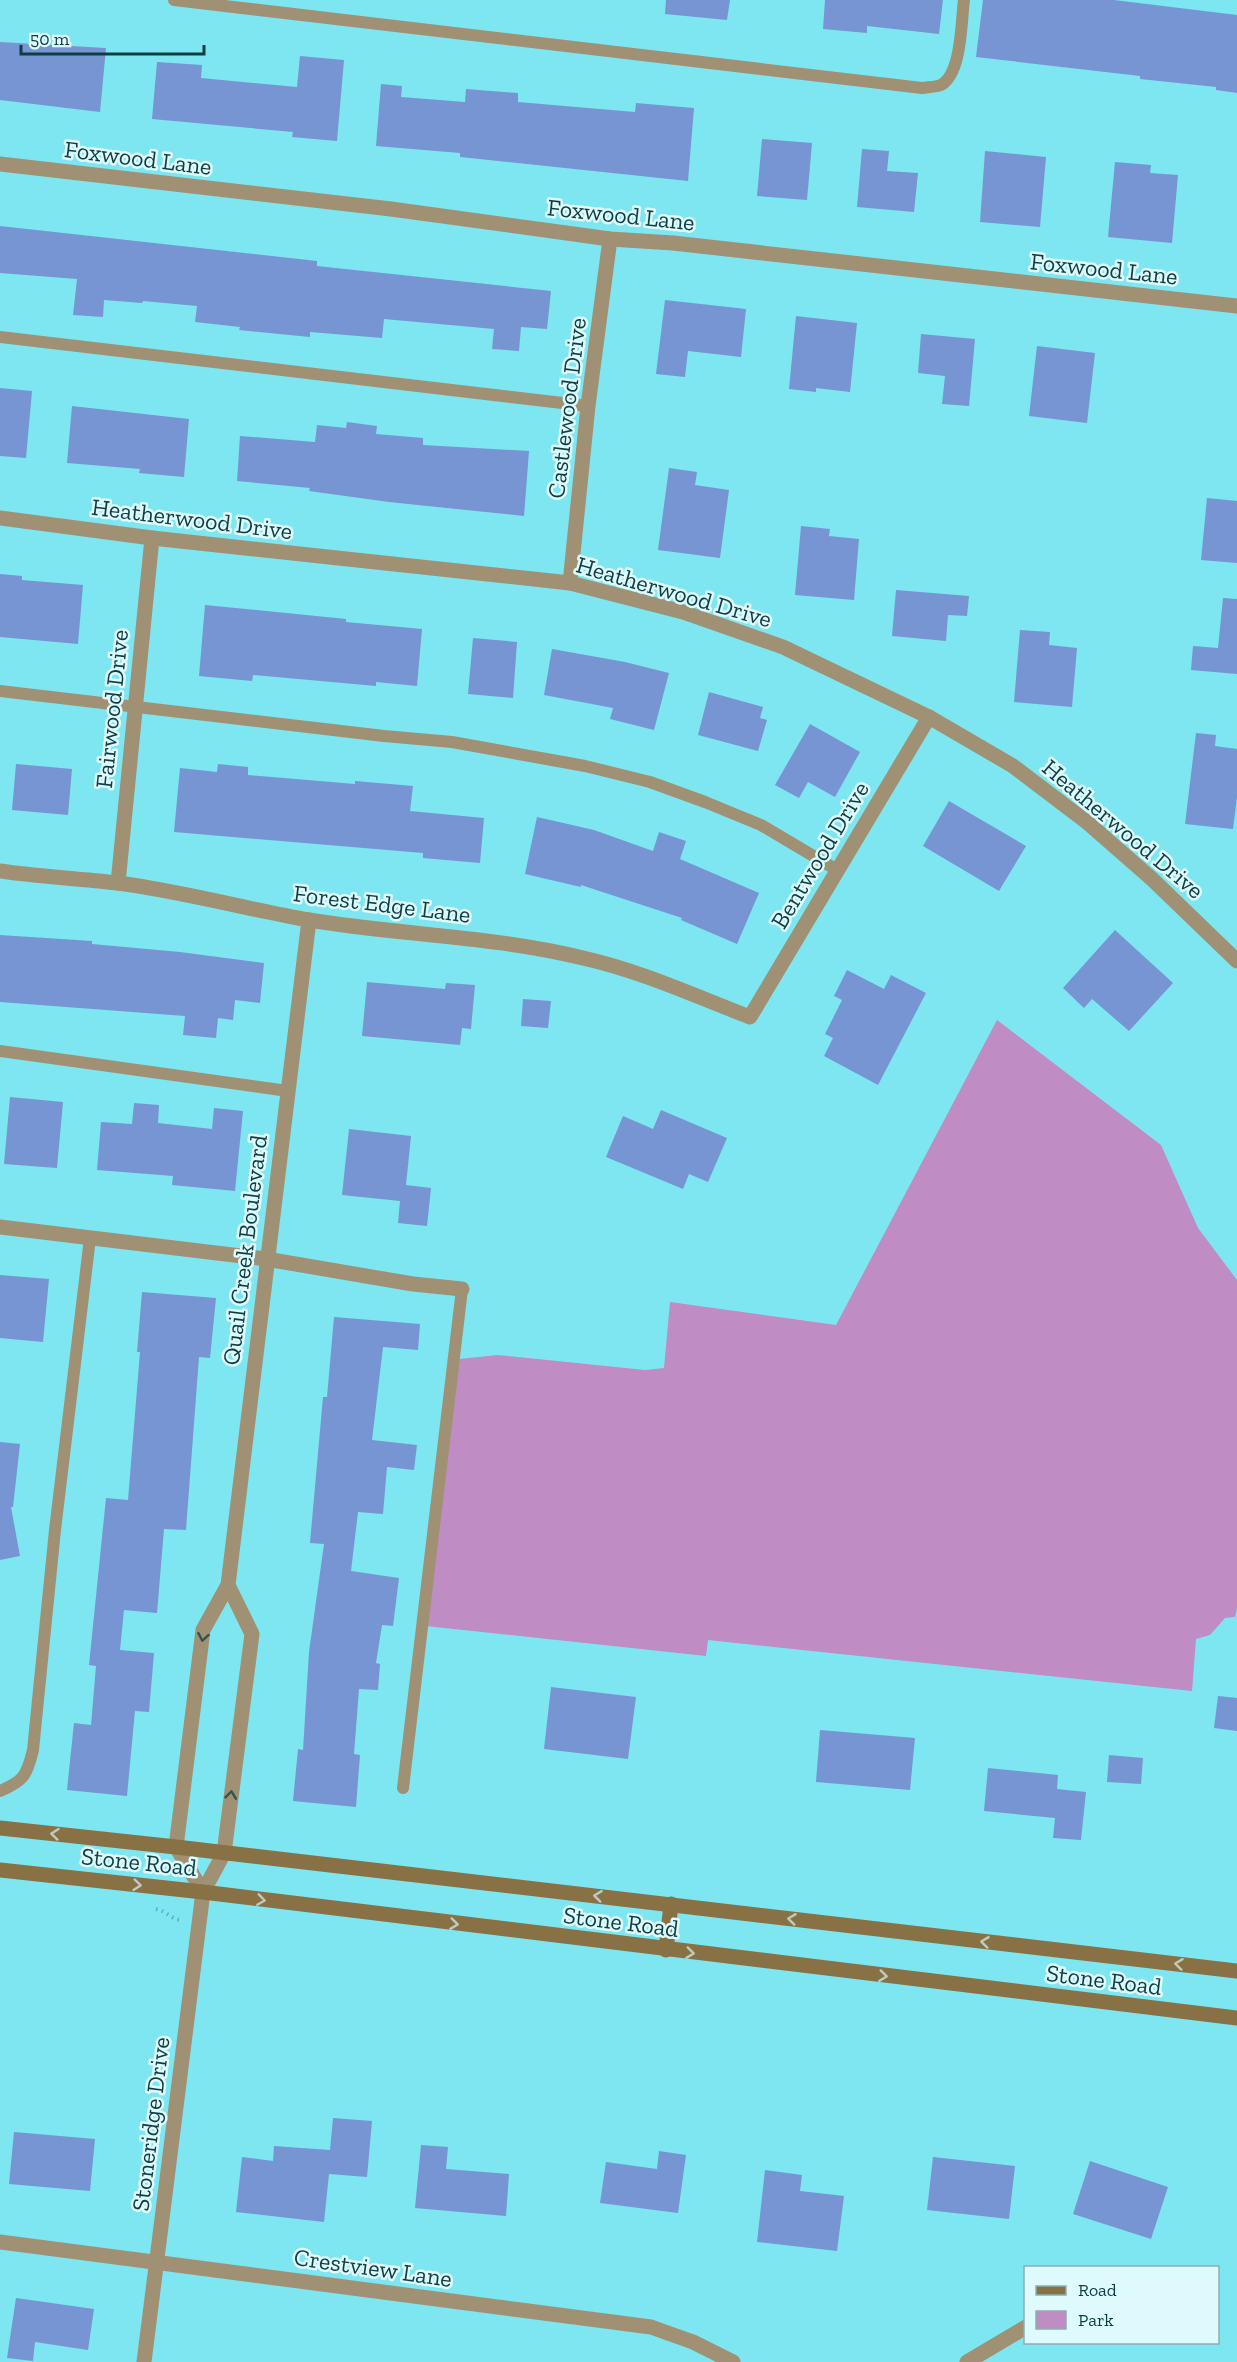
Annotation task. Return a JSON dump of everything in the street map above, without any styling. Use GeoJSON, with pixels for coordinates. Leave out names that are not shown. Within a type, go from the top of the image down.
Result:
{"type":"FeatureCollection","features":[{"type":"Feature","properties":{"kind":"main road","name":"Stone Road"},"geometry":{"type":"LineString","coordinates":[[0,1828],[176,1846],[1237,1971]]}},
{"type":"Feature","properties":{"kind":"main road","name":"Stone Road"},"geometry":{"type":"LineString","coordinates":[[0,1869],[1237,2018]]}},
{"type":"Feature","properties":{"kind":"main road"},"geometry":{"type":"LineString","coordinates":[[666,1950],[671,1905]]}},
{"type":"Feature","properties":{"kind":"street","name":"Foxwood Lane"},"geometry":{"type":"LineString","coordinates":[[0,164],[391,209],[610,239],[673,243],[1237,306]]}},
{"type":"Feature","properties":{"kind":"street","name":"Castlewood Drive"},"geometry":{"type":"LineString","coordinates":[[570,583],[588,406],[610,239]]}},
{"type":"Feature","properties":{"kind":"street","name":"Heatherwood Drive"},"geometry":{"type":"LineString","coordinates":[[0,518],[152,538],[570,583],[683,612],[783,646],[929,717],[1013,766],[1088,823],[1231,944],[1237,961]]}},
{"type":"Feature","properties":{"kind":"street","name":"Fairwood Drive"},"geometry":{"type":"LineString","coordinates":[[117,883],[152,538]]}},
{"type":"Feature","properties":{"kind":"street","name":"Bentwood Drive"},"geometry":{"type":"LineString","coordinates":[[750,1017],[929,717]]}},
{"type":"Feature","properties":{"kind":"street","name":"Forest Edge Lane"},"geometry":{"type":"LineString","coordinates":[[0,871],[117,883],[209,898],[309,920],[474,938],[583,957],[637,972],[750,1017]]}},
{"type":"Feature","properties":{"kind":"street","name":"Quail Creek Boulevard"},"geometry":{"type":"LineString","coordinates":[[176,1846],[203,1630],[228,1585],[309,920]]}},
{"type":"Feature","properties":{"kind":"street"},"geometry":{"type":"LineString","coordinates":[[0,1227],[266,1259],[413,1284],[462,1289]]}},
{"type":"Feature","properties":{"kind":"street"},"geometry":{"type":"LineString","coordinates":[[203,1892],[224,1853],[252,1634],[228,1585]]}},
{"type":"Feature","properties":{"kind":"street"},"geometry":{"type":"LineString","coordinates":[[176,1846],[203,1892]]}},
{"type":"Feature","properties":{"kind":"street","name":"Stoneridge Drive"},"geometry":{"type":"LineString","coordinates":[[144,2362],[203,1892]]}},
{"type":"Feature","properties":{"kind":"street","name":"Crestview Lane"},"geometry":{"type":"LineString","coordinates":[[0,2242],[651,2327],[693,2342],[733,2362]]}},
{"type":"Feature","properties":{"kind":"street"},"geometry":{"type":"LineString","coordinates":[[967,2362],[1024,2328]]}},
{"type":"Feature","properties":{"kind":"lane"},"geometry":{"type":"LineString","coordinates":[[174,0],[922,88],[940,86],[950,76],[957,59],[964,0]]}},
{"type":"Feature","properties":{"kind":"lane"},"geometry":{"type":"LineString","coordinates":[[0,337],[588,406]]}},
{"type":"Feature","properties":{"kind":"lane"},"geometry":{"type":"LineString","coordinates":[[0,691],[373,735],[452,742],[585,766],[650,782],[761,825],[837,870]]}},
{"type":"Feature","properties":{"kind":"lane"},"geometry":{"type":"LineString","coordinates":[[0,1051],[288,1091]]}},
{"type":"Feature","properties":{"kind":"lane"},"geometry":{"type":"LineString","coordinates":[[0,1791],[17,1784],[27,1773],[33,1750],[55,1530],[90,1238]]}},
{"type":"Feature","properties":{"kind":"lane"},"geometry":{"type":"LineString","coordinates":[[403,1788],[462,1289]]}},
{"type":"Feature","properties":{"kind":"path"},"geometry":{"type":"LineString","coordinates":[[152,1908],[167,1912],[174,1919],[200,1922]]}},
{"type":"Feature","properties":{"kind":"green space"},"geometry":{"type":"Polygon","coordinates":[[[997,1020],[1161,1145],[1198,1228],[1237,1280],[1237,1608],[1235,1617],[1225,1618],[1210,1635],[1196,1639],[1192,1691],[708,1640],[706,1656],[426,1626],[459,1359],[498,1355],[645,1370],[664,1368],[670,1302],[836,1325],[997,1020]]]}},
{"type":"Feature","properties":{"kind":"building"},"geometry":{"type":"Polygon","coordinates":[[[666,0],[730,0],[727,20],[665,14],[666,0]]]}},
{"type":"Feature","properties":{"kind":"building"},"geometry":{"type":"Polygon","coordinates":[[[825,0],[943,0],[939,34],[867,26],[867,33],[823,29],[825,0]]]}},
{"type":"Feature","properties":{"kind":"building"},"geometry":{"type":"Polygon","coordinates":[[[983,0],[1114,0],[1237,15],[1237,93],[1216,90],[1216,87],[1140,79],[1140,76],[976,57],[983,0]]]}},
{"type":"Feature","properties":{"kind":"building"},"geometry":{"type":"Polygon","coordinates":[[[0,42],[106,48],[100,112],[0,100],[0,42]]]}},
{"type":"Feature","properties":{"kind":"building"},"geometry":{"type":"Polygon","coordinates":[[[300,56],[344,60],[337,141],[292,137],[293,132],[152,119],[157,62],[202,65],[201,78],[297,87],[300,56]]]}},
{"type":"Feature","properties":{"kind":"building"},"geometry":{"type":"Polygon","coordinates":[[[381,84],[402,86],[401,97],[465,102],[466,89],[518,93],[518,102],[635,112],[636,103],[694,108],[688,181],[460,157],[460,153],[376,146],[381,84]]]}},
{"type":"Feature","properties":{"kind":"building"},"geometry":{"type":"Polygon","coordinates":[[[762,139],[812,143],[807,200],[757,196],[762,139]]]}},
{"type":"Feature","properties":{"kind":"building"},"geometry":{"type":"Polygon","coordinates":[[[862,149],[889,151],[887,171],[918,173],[914,212],[857,207],[862,149]]]}},
{"type":"Feature","properties":{"kind":"building"},"geometry":{"type":"Polygon","coordinates":[[[985,151],[1046,157],[1040,227],[980,222],[985,151]]]}},
{"type":"Feature","properties":{"kind":"building"},"geometry":{"type":"Polygon","coordinates":[[[1115,162],[1151,165],[1150,173],[1178,175],[1172,243],[1108,237],[1115,162]]]}},
{"type":"Feature","properties":{"kind":"building"},"geometry":{"type":"Polygon","coordinates":[[[0,226],[317,261],[317,266],[551,291],[547,329],[521,327],[519,351],[492,349],[494,329],[384,319],[382,338],[310,332],[310,337],[239,330],[240,327],[195,322],[197,306],[143,301],[142,303],[104,300],[103,317],[73,315],[77,279],[0,273],[0,226]]]}},
{"type":"Feature","properties":{"kind":"building"},"geometry":{"type":"Polygon","coordinates":[[[665,300],[746,309],[741,357],[688,351],[685,377],[656,374],[665,300]]]}},
{"type":"Feature","properties":{"kind":"building"},"geometry":{"type":"Polygon","coordinates":[[[796,316],[857,323],[850,392],[816,388],[816,392],[789,389],[796,316]]]}},
{"type":"Feature","properties":{"kind":"building"},"geometry":{"type":"Polygon","coordinates":[[[921,334],[975,339],[969,406],[942,404],[945,376],[918,373],[921,334]]]}},
{"type":"Feature","properties":{"kind":"building"},"geometry":{"type":"Polygon","coordinates":[[[1037,346],[1095,353],[1087,423],[1029,416],[1037,346]]]}},
{"type":"Feature","properties":{"kind":"building"},"geometry":{"type":"Polygon","coordinates":[[[0,388],[32,391],[26,458],[0,456],[0,388]]]}},
{"type":"Feature","properties":{"kind":"building"},"geometry":{"type":"Polygon","coordinates":[[[72,406],[189,419],[184,477],[139,473],[140,469],[67,463],[72,406]]]}},
{"type":"Feature","properties":{"kind":"building"},"geometry":{"type":"Polygon","coordinates":[[[347,422],[377,426],[376,434],[423,438],[423,445],[529,451],[524,516],[389,502],[309,491],[310,488],[237,481],[240,436],[315,442],[317,425],[346,428],[347,422]]]}},
{"type":"Feature","properties":{"kind":"building"},"geometry":{"type":"Polygon","coordinates":[[[669,468],[697,472],[695,485],[729,490],[720,558],[658,550],[669,468]]]}},
{"type":"Feature","properties":{"kind":"building"},"geometry":{"type":"Polygon","coordinates":[[[1207,498],[1237,501],[1237,563],[1201,560],[1207,498]]]}},
{"type":"Feature","properties":{"kind":"building"},"geometry":{"type":"Polygon","coordinates":[[[801,526],[830,529],[829,536],[859,539],[854,600],[795,595],[801,526]]]}},
{"type":"Feature","properties":{"kind":"building"},"geometry":{"type":"Polygon","coordinates":[[[0,574],[22,576],[22,580],[83,585],[78,644],[0,637],[0,574]]]}},
{"type":"Feature","properties":{"kind":"building"},"geometry":{"type":"Polygon","coordinates":[[[896,590],[969,596],[967,616],[948,615],[946,641],[892,636],[896,590]]]}},
{"type":"Feature","properties":{"kind":"building"},"geometry":{"type":"Polygon","coordinates":[[[1223,598],[1237,599],[1237,674],[1191,670],[1193,646],[1218,648],[1223,598]]]}},
{"type":"Feature","properties":{"kind":"building"},"geometry":{"type":"Polygon","coordinates":[[[205,605],[422,629],[417,686],[376,682],[376,686],[253,675],[252,681],[199,676],[205,605]]]}},
{"type":"Feature","properties":{"kind":"building"},"geometry":{"type":"Polygon","coordinates":[[[1020,630],[1050,632],[1049,645],[1077,648],[1072,707],[1014,702],[1020,630]]]}},
{"type":"Feature","properties":{"kind":"building"},"geometry":{"type":"Polygon","coordinates":[[[473,638],[517,642],[513,698],[468,694],[473,638]]]}},
{"type":"Feature","properties":{"kind":"building"},"geometry":{"type":"Polygon","coordinates":[[[552,649],[625,662],[669,673],[654,730],[610,719],[613,708],[544,695],[552,649]]]}},
{"type":"Feature","properties":{"kind":"building"},"geometry":{"type":"Polygon","coordinates":[[[709,692],[763,707],[760,718],[767,720],[758,751],[698,735],[709,692]]]}},
{"type":"Feature","properties":{"kind":"building"},"geometry":{"type":"Polygon","coordinates":[[[810,724],[860,752],[835,797],[808,782],[799,798],[775,785],[810,724]]]}},
{"type":"Feature","properties":{"kind":"building"},"geometry":{"type":"Polygon","coordinates":[[[1196,733],[1216,735],[1215,746],[1237,749],[1237,797],[1233,829],[1185,824],[1196,733]]]}},
{"type":"Feature","properties":{"kind":"building"},"geometry":{"type":"Polygon","coordinates":[[[16,764],[72,769],[68,815],[12,810],[16,764]]]}},
{"type":"Feature","properties":{"kind":"building"},"geometry":{"type":"Polygon","coordinates":[[[218,764],[248,767],[248,775],[355,784],[355,781],[413,786],[410,811],[484,818],[480,863],[423,858],[423,853],[174,832],[180,768],[217,772],[218,764]]]}},
{"type":"Feature","properties":{"kind":"building"},"geometry":{"type":"Polygon","coordinates":[[[949,801],[1026,846],[999,891],[923,846],[949,801]]]}},
{"type":"Feature","properties":{"kind":"building"},"geometry":{"type":"Polygon","coordinates":[[[537,817],[594,830],[653,851],[659,832],[686,841],[680,859],[759,893],[737,944],[681,920],[682,918],[581,885],[581,887],[525,874],[537,817]]]}},
{"type":"Feature","properties":{"kind":"building"},"geometry":{"type":"Polygon","coordinates":[[[1115,930],[1173,983],[1129,1031],[1092,999],[1084,1008],[1063,988],[1115,930]]]}},
{"type":"Feature","properties":{"kind":"building"},"geometry":{"type":"Polygon","coordinates":[[[0,935],[92,941],[92,944],[264,963],[260,1003],[235,1000],[233,1020],[218,1018],[216,1038],[183,1035],[185,1016],[0,1002],[0,935]]]}},
{"type":"Feature","properties":{"kind":"building"},"geometry":{"type":"Polygon","coordinates":[[[847,970],[884,989],[891,975],[926,993],[878,1085],[824,1056],[833,1038],[825,1034],[842,1000],[834,996],[847,970]]]}},
{"type":"Feature","properties":{"kind":"building"},"geometry":{"type":"Polygon","coordinates":[[[367,982],[445,989],[446,983],[475,985],[471,1029],[462,1028],[460,1045],[362,1036],[367,982]]]}},
{"type":"Feature","properties":{"kind":"building"},"geometry":{"type":"Polygon","coordinates":[[[523,999],[551,1001],[548,1028],[521,1026],[523,999]]]}},
{"type":"Feature","properties":{"kind":"building"},"geometry":{"type":"Polygon","coordinates":[[[10,1097],[63,1102],[57,1168],[4,1164],[10,1097]]]}},
{"type":"Feature","properties":{"kind":"building"},"geometry":{"type":"Polygon","coordinates":[[[134,1103],[159,1105],[158,1123],[212,1129],[214,1108],[243,1111],[235,1191],[172,1185],[173,1176],[97,1170],[101,1122],[132,1124],[134,1103]]]}},
{"type":"Feature","properties":{"kind":"building"},"geometry":{"type":"Polygon","coordinates":[[[661,1110],[727,1138],[708,1182],[689,1174],[683,1189],[606,1157],[623,1116],[653,1129],[661,1110]]]}},
{"type":"Feature","properties":{"kind":"building"},"geometry":{"type":"Polygon","coordinates":[[[349,1129],[411,1136],[406,1185],[431,1188],[427,1226],[398,1223],[400,1201],[342,1195],[349,1129]]]}},
{"type":"Feature","properties":{"kind":"building"},"geometry":{"type":"Polygon","coordinates":[[[0,1275],[49,1279],[43,1342],[0,1338],[0,1275]]]}},
{"type":"Feature","properties":{"kind":"building"},"geometry":{"type":"Polygon","coordinates":[[[142,1292],[216,1298],[210,1358],[199,1357],[186,1530],[164,1529],[157,1613],[124,1610],[120,1650],[154,1653],[149,1712],[135,1711],[127,1796],[67,1790],[74,1723],[91,1725],[96,1666],[89,1665],[106,1498],[128,1500],[140,1352],[137,1352],[142,1292]]]}},
{"type":"Feature","properties":{"kind":"building"},"geometry":{"type":"Polygon","coordinates":[[[334,1317],[420,1324],[418,1350],[383,1347],[372,1440],[417,1445],[414,1470],[387,1467],[383,1514],[358,1512],[351,1571],[399,1578],[393,1626],[382,1625],[376,1663],[380,1664],[378,1690],[359,1689],[354,1754],[360,1755],[356,1807],[293,1801],[298,1749],[303,1750],[309,1652],[324,1544],[310,1543],[323,1397],[327,1397],[334,1317]]]}},
{"type":"Feature","properties":{"kind":"building"},"geometry":{"type":"Polygon","coordinates":[[[0,1442],[20,1444],[13,1507],[11,1507],[20,1556],[0,1560],[0,1442]]]}},
{"type":"Feature","properties":{"kind":"building"},"geometry":{"type":"Polygon","coordinates":[[[551,1687],[636,1697],[628,1759],[544,1749],[551,1687]]]}},
{"type":"Feature","properties":{"kind":"building"},"geometry":{"type":"Polygon","coordinates":[[[1218,1696],[1237,1698],[1237,1731],[1214,1728],[1218,1696]]]}},
{"type":"Feature","properties":{"kind":"building"},"geometry":{"type":"Polygon","coordinates":[[[820,1730],[915,1738],[910,1790],[816,1782],[820,1730]]]}},
{"type":"Feature","properties":{"kind":"building"},"geometry":{"type":"Polygon","coordinates":[[[1109,1755],[1143,1758],[1141,1784],[1107,1782],[1109,1755]]]}},
{"type":"Feature","properties":{"kind":"building"},"geometry":{"type":"Polygon","coordinates":[[[988,1768],[1058,1775],[1057,1789],[1086,1792],[1081,1840],[1053,1838],[1055,1818],[984,1811],[988,1768]]]}},
{"type":"Feature","properties":{"kind":"building"},"geometry":{"type":"Polygon","coordinates":[[[333,2118],[372,2121],[367,2177],[329,2174],[324,2222],[236,2212],[242,2157],[273,2161],[274,2146],[330,2150],[333,2118]]]}},
{"type":"Feature","properties":{"kind":"building"},"geometry":{"type":"Polygon","coordinates":[[[14,2132],[95,2139],[90,2191],[9,2184],[14,2132]]]}},
{"type":"Feature","properties":{"kind":"building"},"geometry":{"type":"Polygon","coordinates":[[[421,2145],[448,2147],[446,2169],[509,2174],[506,2216],[415,2208],[421,2145]]]}},
{"type":"Feature","properties":{"kind":"building"},"geometry":{"type":"Polygon","coordinates":[[[659,2151],[686,2155],[678,2213],[600,2203],[606,2162],[657,2169],[659,2151]]]}},
{"type":"Feature","properties":{"kind":"building"},"geometry":{"type":"Polygon","coordinates":[[[933,2157],[1015,2166],[1009,2219],[927,2210],[933,2157]]]}},
{"type":"Feature","properties":{"kind":"building"},"geometry":{"type":"Polygon","coordinates":[[[1090,2161],[1168,2187],[1151,2239],[1073,2214],[1090,2161]]]}},
{"type":"Feature","properties":{"kind":"building"},"geometry":{"type":"Polygon","coordinates":[[[765,2170],[802,2175],[800,2191],[844,2196],[837,2251],[757,2242],[765,2170]]]}},
{"type":"Feature","properties":{"kind":"building"},"geometry":{"type":"Polygon","coordinates":[[[16,2298],[94,2309],[88,2350],[35,2342],[33,2361],[7,2358],[16,2298]]]}}]}
